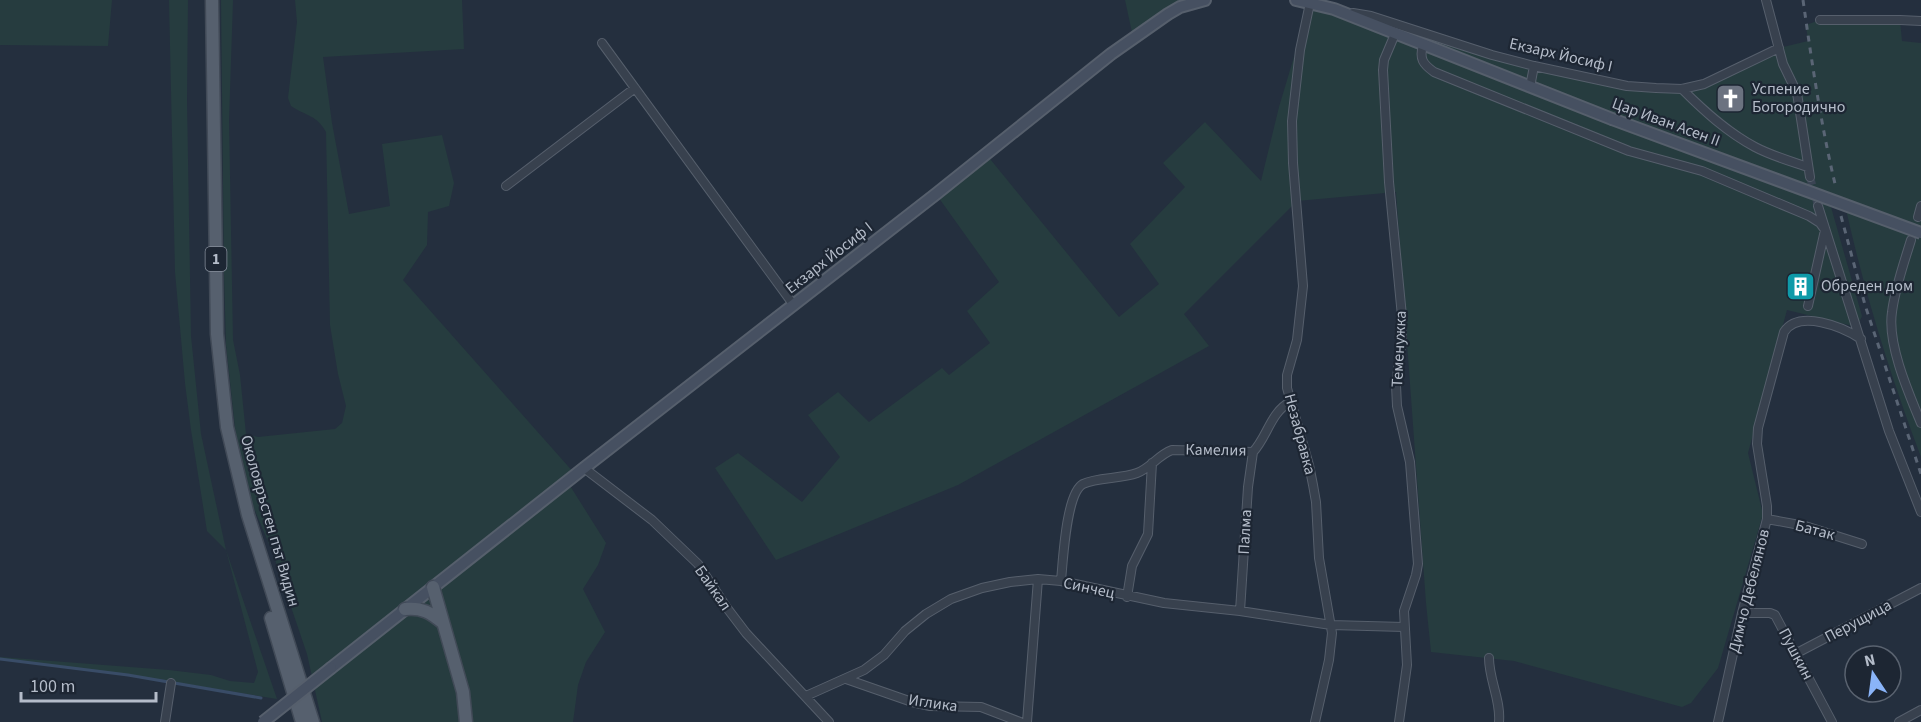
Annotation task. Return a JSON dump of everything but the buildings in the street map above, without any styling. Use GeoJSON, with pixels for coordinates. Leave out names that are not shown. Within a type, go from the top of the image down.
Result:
{"type":"FeatureCollection","features":[{"type":"Feature","properties":{"kind":"main road","name":"Околовръстен път Видин"},"geometry":{"type":"LineString","coordinates":[[212,0],[217,334],[227,427],[248,515],[313,722]]}},
{"type":"Feature","properties":{"kind":"main road","name":"Екзарх Йосиф I"},"geometry":{"type":"LineString","coordinates":[[263,722],[1126,43],[1180,4],[1205,0]]}},
{"type":"Feature","properties":{"kind":"main road","name":"Екзарх Йосиф I"},"geometry":{"type":"LineString","coordinates":[[1296,0],[1334,9],[1399,36]]}},
{"type":"Feature","properties":{"kind":"main road","name":"Цар Иван Асен II"},"geometry":{"type":"LineString","coordinates":[[1399,36],[1921,233]]}},
{"type":"Feature","properties":{"kind":"main road"},"geometry":{"type":"LineString","coordinates":[[248,515],[253,556],[302,722]]}},
{"type":"Feature","properties":{"kind":"main road"},"geometry":{"type":"LineString","coordinates":[[268,580],[281,603],[319,722]]}},
{"type":"Feature","properties":{"kind":"main road"},"geometry":{"type":"LineString","coordinates":[[433,587],[464,692],[466,722]]}},
{"type":"Feature","properties":{"kind":"main road"},"geometry":{"type":"LineString","coordinates":[[405,609],[432,613],[443,623]]}},
{"type":"Feature","properties":{"kind":"street"},"geometry":{"type":"LineString","coordinates":[[1766,0],[1783,64],[1797,93],[1810,177]]}},
{"type":"Feature","properties":{"kind":"street","name":"Незабравка"},"geometry":{"type":"LineString","coordinates":[[1310,3],[1300,50],[1293,121],[1293,163],[1303,286],[1297,340],[1287,375],[1287,388],[1309,465],[1316,501],[1319,558],[1331,625],[1329,660],[1315,722]]}},
{"type":"Feature","properties":{"kind":"street","name":"Екзарх Йосиф I"},"geometry":{"type":"LineString","coordinates":[[1334,9],[1371,16],[1492,55],[1627,86],[1682,89],[1704,84],[1779,48]]}},
{"type":"Feature","properties":{"kind":"street"},"geometry":{"type":"LineString","coordinates":[[1820,20],[1921,21]]}},
{"type":"Feature","properties":{"kind":"street","name":"Теменужка"},"geometry":{"type":"LineString","coordinates":[[1399,36],[1384,60],[1383,70],[1389,182],[1402,316],[1402,341],[1396,385],[1397,406],[1410,462],[1418,564],[1404,611],[1407,665],[1399,722]]}},
{"type":"Feature","properties":{"kind":"street"},"geometry":{"type":"LineString","coordinates":[[602,44],[793,304]]}},
{"type":"Feature","properties":{"kind":"street"},"geometry":{"type":"LineString","coordinates":[[1423,45],[1421,59],[1434,72],[1629,151],[1702,171],[1809,216],[1820,223],[1825,230],[1808,306]]}},
{"type":"Feature","properties":{"kind":"street"},"geometry":{"type":"LineString","coordinates":[[1530,87],[1534,66]]}},
{"type":"Feature","properties":{"kind":"street"},"geometry":{"type":"LineString","coordinates":[[506,186],[635,88]]}},
{"type":"Feature","properties":{"kind":"street"},"geometry":{"type":"LineString","coordinates":[[1682,89],[1711,117],[1755,147],[1808,167]]}},
{"type":"Feature","properties":{"kind":"street"},"geometry":{"type":"LineString","coordinates":[[1818,206],[1889,431],[1921,512]]}},
{"type":"Feature","properties":{"kind":"street"},"geometry":{"type":"LineString","coordinates":[[1918,217],[1921,206]]}},
{"type":"Feature","properties":{"kind":"street"},"geometry":{"type":"LineString","coordinates":[[1911,240],[1895,296],[1892,328],[1906,385],[1921,423]]}},
{"type":"Feature","properties":{"kind":"street","name":"Димчо Дебелянов"},"geometry":{"type":"LineString","coordinates":[[1718,722],[1742,613],[1767,519],[1767,506],[1756,444],[1758,428],[1784,332],[1788,325],[1794,322],[1824,323],[1848,330],[1861,339]]}},
{"type":"Feature","properties":{"kind":"street","name":"Камелия"},"geometry":{"type":"LineString","coordinates":[[1061,581],[1069,511],[1077,488],[1085,483],[1137,473],[1164,453],[1172,450],[1253,452],[1260,445],[1278,411],[1290,402]]}},
{"type":"Feature","properties":{"kind":"street","name":"Палма"},"geometry":{"type":"LineString","coordinates":[[1240,611],[1248,487],[1253,452]]}},
{"type":"Feature","properties":{"kind":"street"},"geometry":{"type":"LineString","coordinates":[[1127,597],[1132,566],[1148,534],[1152,463]]}},
{"type":"Feature","properties":{"kind":"street","name":"Байкал"},"geometry":{"type":"LineString","coordinates":[[584,468],[652,520],[698,564],[746,633],[829,722]]}},
{"type":"Feature","properties":{"kind":"street","name":"Батак"},"geometry":{"type":"LineString","coordinates":[[1767,519],[1805,526],[1863,544]]}},
{"type":"Feature","properties":{"kind":"street"},"geometry":{"type":"LineString","coordinates":[[1027,722],[1038,579]]}},
{"type":"Feature","properties":{"kind":"street","name":"Синчец"},"geometry":{"type":"LineString","coordinates":[[806,696],[864,670],[884,655],[905,631],[926,614],[951,599],[982,588],[1010,582],[1038,579],[1061,581],[1127,597],[1164,603],[1240,611],[1331,625],[1404,627]]}},
{"type":"Feature","properties":{"kind":"street","name":"Перущица"},"geometry":{"type":"LineString","coordinates":[[1796,654],[1921,588]]}},
{"type":"Feature","properties":{"kind":"street","name":"Пушкин"},"geometry":{"type":"LineString","coordinates":[[1742,613],[1775,615],[1832,722]]}},
{"type":"Feature","properties":{"kind":"street"},"geometry":{"type":"LineString","coordinates":[[1489,658],[1492,682],[1500,710],[1499,722]]}},
{"type":"Feature","properties":{"kind":"street","name":"Иглика"},"geometry":{"type":"LineString","coordinates":[[846,679],[912,702],[930,706],[981,707],[1020,722]]}},
{"type":"Feature","properties":{"kind":"street"},"geometry":{"type":"LineString","coordinates":[[165,722],[171,682]]}},
{"type":"Feature","properties":{"kind":"street"},"geometry":{"type":"LineString","coordinates":[[1899,722],[1921,710]]}},
{"type":"Feature","properties":{"kind":"green space"},"geometry":{"type":"Polygon","coordinates":[[[0,0],[112,0],[108,46],[0,45],[0,0]]]}},
{"type":"Feature","properties":{"kind":"green space"},"geometry":{"type":"Polygon","coordinates":[[[169,0],[188,0],[187,100],[191,336],[201,434],[226,550],[207,531],[185,383],[175,272],[169,0]]]}},
{"type":"Feature","properties":{"kind":"green space"},"geometry":{"type":"Polygon","coordinates":[[[221,0],[233,0],[229,120],[233,340],[240,375],[246,434],[258,437],[335,429],[342,423],[346,406],[330,325],[326,132],[315,119],[291,106],[288,98],[297,22],[295,0],[462,0],[464,49],[323,57],[332,123],[349,214],[390,206],[382,144],[442,135],[454,183],[449,206],[428,212],[427,245],[403,280],[575,474],[567,481],[606,543],[598,565],[583,589],[605,632],[586,662],[578,685],[573,722],[322,722],[307,654],[272,551],[250,499],[236,437],[226,345],[221,0]]]}},
{"type":"Feature","properties":{"kind":"green space"},"geometry":{"type":"Polygon","coordinates":[[[1125,0],[1180,0],[1180,7],[1133,37],[1125,0]]]}},
{"type":"Feature","properties":{"kind":"green space"},"geometry":{"type":"Polygon","coordinates":[[[1310,3],[1492,55],[1656,88],[1704,84],[1779,48],[1808,41],[1806,25],[1820,20],[1900,20],[1902,41],[1921,43],[1921,457],[1879,332],[1845,205],[1829,200],[1862,316],[1857,327],[1787,310],[1748,453],[1763,514],[1718,668],[1691,703],[1682,707],[1514,661],[1431,652],[1396,192],[1297,201],[1184,314],[1209,346],[958,485],[776,560],[715,468],[738,453],[802,502],[840,457],[808,415],[838,392],[869,422],[942,368],[949,375],[990,343],[967,311],[999,282],[936,194],[986,154],[1119,317],[1159,284],[1130,244],[1185,187],[1163,163],[1205,122],[1261,181],[1279,107],[1310,3]]]}},
{"type":"Feature","properties":{"kind":"green space"},"geometry":{"type":"Polygon","coordinates":[[[226,550],[277,699],[128,675],[0,659],[0,657],[169,670],[254,683],[258,672],[226,550]]]}},
{"type":"Feature","properties":{"kind":"waterway"},"geometry":{"type":"LineString","coordinates":[[0,659],[128,675],[261,698]]}},
{"type":"Feature","properties":{"kind":"tunnel"},"geometry":{"type":"LineString","coordinates":[[1810,177],[1818,206]]}},
{"type":"Feature","properties":{"kind":"railway"},"geometry":{"type":"LineString","coordinates":[[1803,0],[1821,118],[1836,188]]}},
{"type":"Feature","properties":{"kind":"railway"},"geometry":{"type":"LineString","coordinates":[[1841,216],[1865,305],[1921,474]]}},
{"type":"Feature","properties":{"kind":"place","name":"Успение Богородично"},"geometry":{"type":"Point","coordinates":[1731,98]}},
{"type":"Feature","properties":{"kind":"place","name":"Обреден дом"},"geometry":{"type":"Point","coordinates":[1800,286]}}]}
